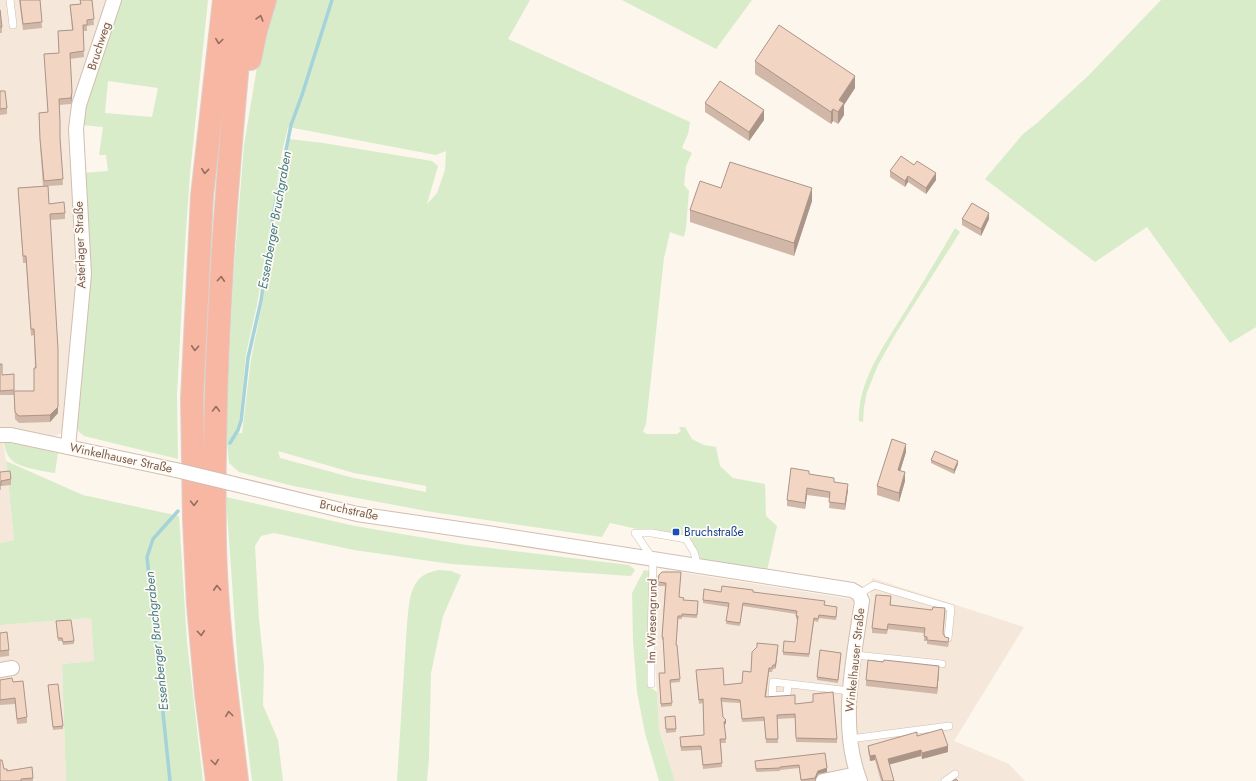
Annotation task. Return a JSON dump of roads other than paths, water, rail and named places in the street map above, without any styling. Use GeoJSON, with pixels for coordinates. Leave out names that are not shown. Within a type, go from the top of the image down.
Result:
{"type":"FeatureCollection","features":[{"type":"Feature","properties":{"kind":"highway"},"geometry":{"type":"LineString","coordinates":[[231,137],[242,112],[256,30],[265,0]]}},
{"type":"Feature","properties":{"kind":"highway"},"geometry":{"type":"LineString","coordinates":[[228,1],[231,137],[218,321],[215,448],[215,548],[220,641],[237,781]]}},
{"type":"Feature","properties":{"kind":"highway"},"geometry":{"type":"LineString","coordinates":[[217,781],[206,694],[198,605],[194,520],[192,399],[202,196],[228,1]]}},
{"type":"Feature","properties":{"kind":"street","name":"Bruchweg"},"geometry":{"type":"LineString","coordinates":[[84,92],[114,0]]}},
{"type":"Feature","properties":{"kind":"street","name":"Asterlager Straße"},"geometry":{"type":"LineString","coordinates":[[68,447],[84,274],[76,129],[79,105],[84,92]]}},
{"type":"Feature","properties":{"kind":"street","name":"Winkelhauser Straße"},"geometry":{"type":"LineString","coordinates":[[0,435],[11,435],[236,484]]}},
{"type":"Feature","properties":{"kind":"street","name":"Bruchstraße"},"geometry":{"type":"LineString","coordinates":[[236,484],[357,514],[852,590],[859,594]]}},
{"type":"Feature","properties":{"kind":"street","name":"Winkelhauser Straße"},"geometry":{"type":"LineString","coordinates":[[823,781],[859,778],[850,739],[848,704],[862,601],[859,594]]}},
{"type":"Feature","properties":{"kind":"lane"},"geometry":{"type":"LineString","coordinates":[[10,0],[13,25]]}},
{"type":"Feature","properties":{"kind":"lane"},"geometry":{"type":"LineString","coordinates":[[653,559],[635,533],[652,533],[686,539],[694,552],[698,567]]}},
{"type":"Feature","properties":{"kind":"lane","name":"Im Wiesengrund"},"geometry":{"type":"LineString","coordinates":[[651,684],[653,559]]}},
{"type":"Feature","properties":{"kind":"lane"},"geometry":{"type":"LineString","coordinates":[[859,594],[874,585],[951,608],[948,638]]}},
{"type":"Feature","properties":{"kind":"lane"},"geometry":{"type":"LineString","coordinates":[[855,655],[942,664]]}},
{"type":"Feature","properties":{"kind":"lane"},"geometry":{"type":"LineString","coordinates":[[788,684],[850,691]]}},
{"type":"Feature","properties":{"kind":"lane"},"geometry":{"type":"LineString","coordinates":[[850,739],[949,726]]}},
{"type":"Feature","properties":{"kind":"lane"},"geometry":{"type":"LineString","coordinates":[[945,781],[955,774]]}},
{"type":"Feature","properties":{"kind":"waterway","name":"Essenberger Bruchgraben"},"geometry":{"type":"LineString","coordinates":[[230,443],[238,430],[241,421],[248,358],[261,301],[274,210],[291,125],[332,0]]}},
{"type":"Feature","properties":{"kind":"waterway","name":"Essenberger Bruchgraben"},"geometry":{"type":"LineString","coordinates":[[170,781],[147,557],[153,539],[178,511]]}},
{"type":"Feature","properties":{"kind":"place","name":"Bruchstraße"},"geometry":{"type":"Point","coordinates":[676,532]}}]}
